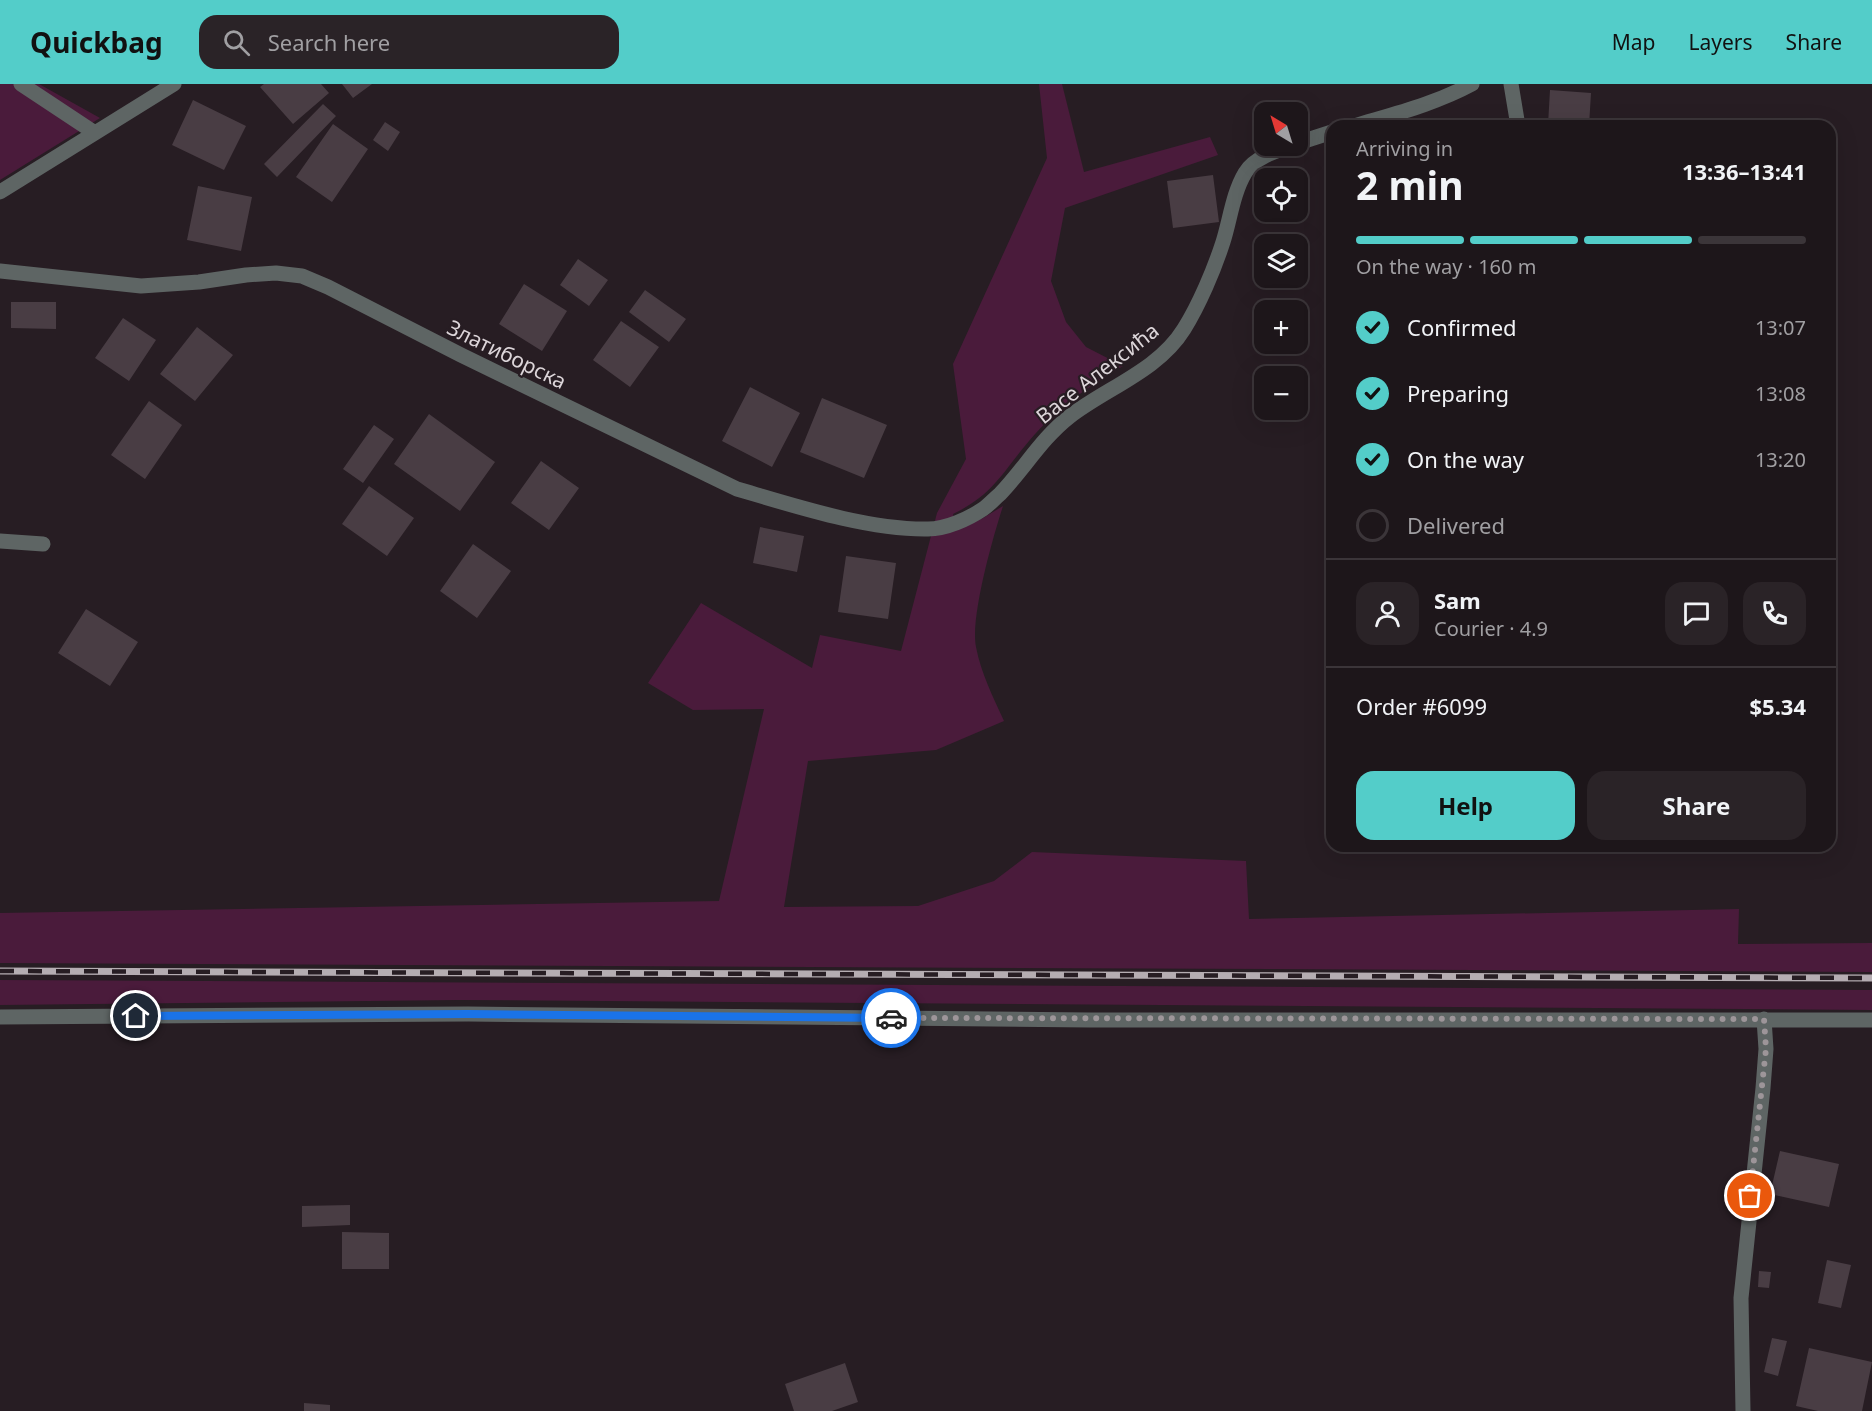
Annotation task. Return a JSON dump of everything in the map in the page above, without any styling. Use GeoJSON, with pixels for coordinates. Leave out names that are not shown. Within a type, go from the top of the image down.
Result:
{"type":"FeatureCollection","features":[{"type":"Feature","properties":{"kind":"street"},"geometry":{"type":"LineString","coordinates":[[21,84],[95,133]]}},
{"type":"Feature","properties":{"kind":"street"},"geometry":{"type":"LineString","coordinates":[[0,192],[174,84]]}},
{"type":"Feature","properties":{"kind":"street"},"geometry":{"type":"LineString","coordinates":[[1373,120],[1456,93],[1472,84]]}},
{"type":"Feature","properties":{"kind":"street"},"geometry":{"type":"LineString","coordinates":[[1511,84],[1517,120]]}},
{"type":"Feature","properties":{"kind":"street"},"geometry":{"type":"LineString","coordinates":[[1308,140],[1326,134]]}},
{"type":"Feature","properties":{"kind":"street","name":"Васе Алексића"},"geometry":{"type":"LineString","coordinates":[[984,509],[1011,483],[1057,426],[1085,404],[1163,355],[1184,330],[1222,244],[1246,172],[1265,156]]}},
{"type":"Feature","properties":{"kind":"street","name":"Златиборска"},"geometry":{"type":"LineString","coordinates":[[0,271],[141,286],[276,273],[302,276],[737,489],[877,524],[930,529],[959,522],[984,509]]}},
{"type":"Feature","properties":{"kind":"street"},"geometry":{"type":"LineString","coordinates":[[0,541],[43,544]]}},
{"type":"Feature","properties":{"kind":"street"},"geometry":{"type":"LineString","coordinates":[[0,1017],[468,1014],[1090,1020],[1872,1020]]}},
{"type":"Feature","properties":{"kind":"street"},"geometry":{"type":"LineString","coordinates":[[1743,1411],[1741,1298],[1766,1049],[1764,1019]]}},
{"type":"Feature","properties":{"kind":"shaded area"},"geometry":{"type":"Polygon","coordinates":[[[0,84],[39,84],[100,118],[0,180],[0,84]]]}},
{"type":"Feature","properties":{"kind":"shaded area"},"geometry":{"type":"Polygon","coordinates":[[[1039,84],[1062,84],[1084,172],[1210,137],[1218,155],[1065,208],[1051,281],[1066,322],[1086,347],[1123,366],[1061,409],[1029,441],[988,491],[967,507],[953,514],[957,528],[983,518],[1003,506],[979,597],[975,634],[981,666],[1004,721],[936,750],[808,761],[784,907],[918,906],[994,881],[1032,852],[1246,861],[1249,919],[1739,909],[1738,944],[1872,943],[1872,972],[0,963],[0,913],[719,901],[764,709],[693,710],[648,683],[701,603],[812,668],[820,635],[901,651],[937,513],[966,459],[953,364],[1047,158],[1039,84]]]}},
{"type":"Feature","properties":{"kind":"shaded area"},"geometry":{"type":"Polygon","coordinates":[[[0,980],[1872,990],[1872,1010],[458,1000],[0,1005],[0,980]]]}},
{"type":"Feature","properties":{"kind":"building"},"geometry":{"type":"Polygon","coordinates":[[[264,84],[321,84],[329,93],[293,124],[260,87],[264,84]]]}},
{"type":"Feature","properties":{"kind":"building"},"geometry":{"type":"Polygon","coordinates":[[[342,84],[372,84],[353,98],[342,84]]]}},
{"type":"Feature","properties":{"kind":"building"},"geometry":{"type":"Polygon","coordinates":[[[1550,90],[1591,93],[1589,120],[1548,120],[1550,90]]]}},
{"type":"Feature","properties":{"kind":"building"},"geometry":{"type":"Polygon","coordinates":[[[193,100],[246,126],[224,170],[172,145],[193,100]]]}},
{"type":"Feature","properties":{"kind":"building"},"geometry":{"type":"Polygon","coordinates":[[[323,104],[336,116],[277,177],[264,164],[323,104]]]}},
{"type":"Feature","properties":{"kind":"building"},"geometry":{"type":"Polygon","coordinates":[[[385,122],[400,132],[388,151],[373,140],[385,122]]]}},
{"type":"Feature","properties":{"kind":"building"},"geometry":{"type":"Polygon","coordinates":[[[333,124],[368,149],[332,202],[296,177],[333,124]]]}},
{"type":"Feature","properties":{"kind":"building"},"geometry":{"type":"Polygon","coordinates":[[[1213,175],[1219,222],[1173,228],[1167,181],[1213,175]]]}},
{"type":"Feature","properties":{"kind":"building"},"geometry":{"type":"Polygon","coordinates":[[[198,186],[252,197],[241,251],[187,240],[198,186]]]}},
{"type":"Feature","properties":{"kind":"building"},"geometry":{"type":"Polygon","coordinates":[[[578,259],[608,280],[589,306],[560,285],[578,259]]]}},
{"type":"Feature","properties":{"kind":"building"},"geometry":{"type":"Polygon","coordinates":[[[524,284],[567,311],[542,351],[499,324],[524,284]]]}},
{"type":"Feature","properties":{"kind":"building"},"geometry":{"type":"Polygon","coordinates":[[[645,290],[686,319],[669,342],[629,312],[645,290]]]}},
{"type":"Feature","properties":{"kind":"building"},"geometry":{"type":"Polygon","coordinates":[[[11,302],[56,302],[56,329],[11,328],[11,302]]]}},
{"type":"Feature","properties":{"kind":"building"},"geometry":{"type":"Polygon","coordinates":[[[123,318],[156,340],[129,381],[95,358],[123,318]]]}},
{"type":"Feature","properties":{"kind":"building"},"geometry":{"type":"Polygon","coordinates":[[[621,321],[659,347],[630,387],[593,360],[621,321]]]}},
{"type":"Feature","properties":{"kind":"building"},"geometry":{"type":"Polygon","coordinates":[[[197,327],[233,355],[195,401],[160,374],[197,327]]]}},
{"type":"Feature","properties":{"kind":"building"},"geometry":{"type":"Polygon","coordinates":[[[750,387],[800,413],[772,467],[722,441],[750,387]]]}},
{"type":"Feature","properties":{"kind":"building"},"geometry":{"type":"Polygon","coordinates":[[[822,398],[887,425],[864,478],[800,452],[822,398]]]}},
{"type":"Feature","properties":{"kind":"building"},"geometry":{"type":"Polygon","coordinates":[[[149,401],[182,425],[145,479],[111,455],[149,401]]]}},
{"type":"Feature","properties":{"kind":"building"},"geometry":{"type":"Polygon","coordinates":[[[429,414],[495,462],[460,511],[394,464],[429,414]]]}},
{"type":"Feature","properties":{"kind":"building"},"geometry":{"type":"Polygon","coordinates":[[[374,425],[394,439],[363,483],[343,469],[374,425]]]}},
{"type":"Feature","properties":{"kind":"building"},"geometry":{"type":"Polygon","coordinates":[[[541,461],[579,488],[549,530],[511,503],[541,461]]]}},
{"type":"Feature","properties":{"kind":"building"},"geometry":{"type":"Polygon","coordinates":[[[369,486],[414,518],[387,556],[342,524],[369,486]]]}},
{"type":"Feature","properties":{"kind":"building"},"geometry":{"type":"Polygon","coordinates":[[[760,527],[804,536],[797,572],[753,563],[760,527]]]}},
{"type":"Feature","properties":{"kind":"building"},"geometry":{"type":"Polygon","coordinates":[[[473,544],[511,571],[477,618],[440,591],[473,544]]]}},
{"type":"Feature","properties":{"kind":"building"},"geometry":{"type":"Polygon","coordinates":[[[846,556],[896,563],[888,619],[838,612],[846,556]]]}},
{"type":"Feature","properties":{"kind":"building"},"geometry":{"type":"Polygon","coordinates":[[[86,609],[138,642],[110,686],[58,653],[86,609]]]}},
{"type":"Feature","properties":{"kind":"building"},"geometry":{"type":"Polygon","coordinates":[[[1780,1151],[1839,1164],[1829,1207],[1770,1194],[1780,1151]]]}},
{"type":"Feature","properties":{"kind":"building"},"geometry":{"type":"Polygon","coordinates":[[[350,1205],[350,1225],[302,1227],[302,1206],[350,1205]]]}},
{"type":"Feature","properties":{"kind":"building"},"geometry":{"type":"Polygon","coordinates":[[[342,1232],[389,1233],[389,1269],[342,1269],[342,1232]]]}},
{"type":"Feature","properties":{"kind":"building"},"geometry":{"type":"Polygon","coordinates":[[[1827,1260],[1851,1265],[1841,1308],[1818,1303],[1827,1260]]]}},
{"type":"Feature","properties":{"kind":"building"},"geometry":{"type":"Polygon","coordinates":[[[1759,1271],[1771,1272],[1769,1288],[1758,1287],[1759,1271]]]}},
{"type":"Feature","properties":{"kind":"building"},"geometry":{"type":"Polygon","coordinates":[[[1772,1338],[1787,1341],[1778,1376],[1764,1372],[1772,1338]]]}},
{"type":"Feature","properties":{"kind":"building"},"geometry":{"type":"Polygon","coordinates":[[[1809,1348],[1872,1362],[1862,1411],[1818,1411],[1796,1406],[1809,1348]]]}},
{"type":"Feature","properties":{"kind":"building"},"geometry":{"type":"Polygon","coordinates":[[[845,1363],[858,1402],[832,1411],[794,1411],[785,1384],[845,1363]]]}},
{"type":"Feature","properties":{"kind":"building"},"geometry":{"type":"Polygon","coordinates":[[[304,1403],[330,1405],[330,1411],[304,1411],[304,1403]]]}},
{"type":"Feature","properties":{"kind":"railway"},"geometry":{"type":"LineString","coordinates":[[0,971],[1872,978]]}},
{"type":"Feature","properties":{"kind":"way so far"},"geometry":{"type":"LineString","coordinates":[[891,1018],[1764,1019],[1766,1049],[1750,1196]]}},
{"type":"Feature","properties":{"kind":"route"},"geometry":{"type":"LineString","coordinates":[[136,1016],[468,1014],[891,1018]]}}]}
